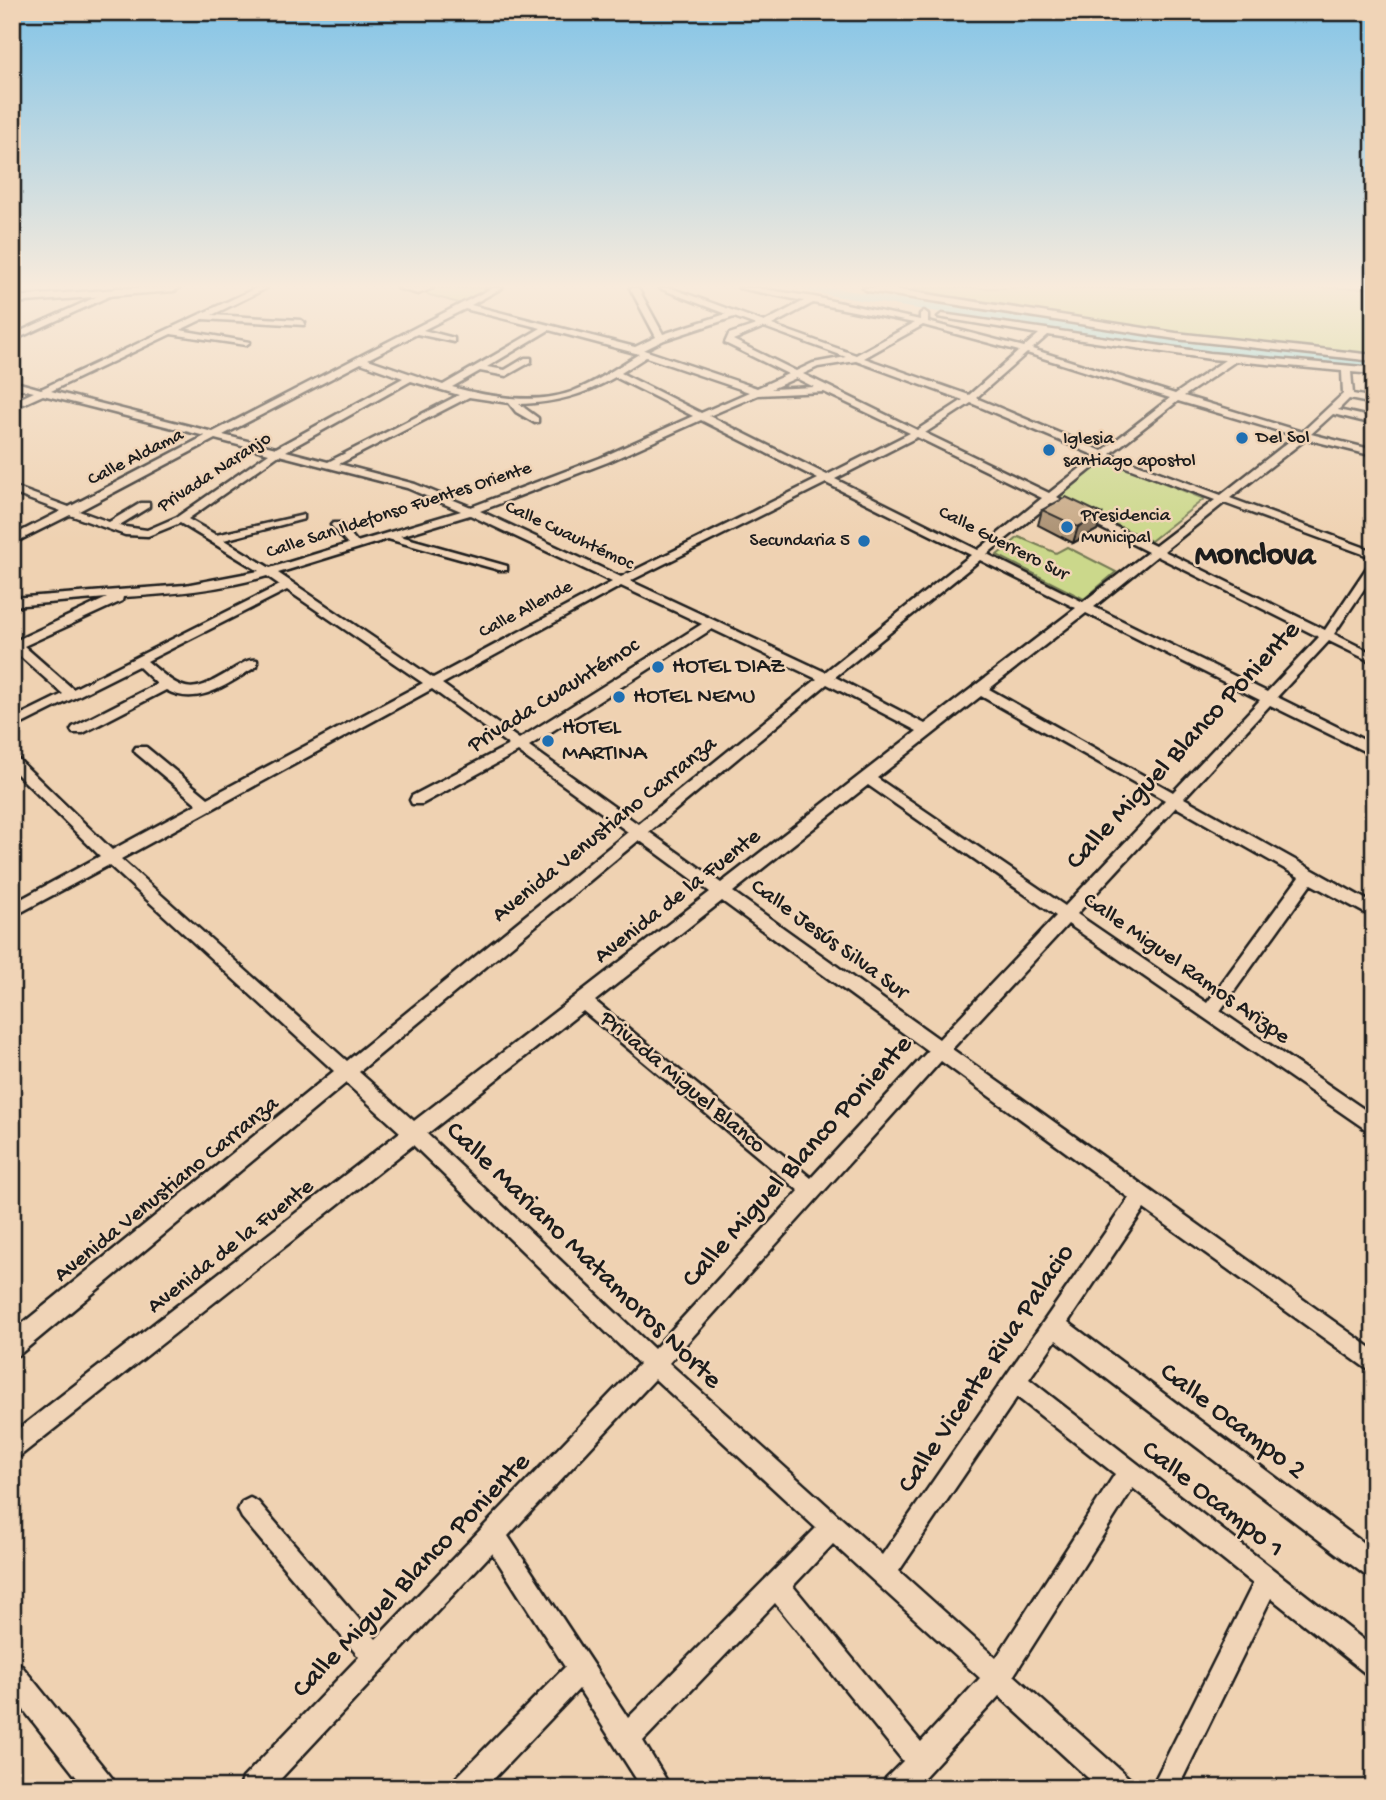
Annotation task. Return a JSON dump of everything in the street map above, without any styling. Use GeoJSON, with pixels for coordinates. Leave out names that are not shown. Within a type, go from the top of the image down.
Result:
{"type":"FeatureCollection","features":[{"type":"Feature","properties":{"kind":"street"},"geometry":{"type":"LineString","coordinates":[[12,406],[84,372]]}},
{"type":"Feature","properties":{"kind":"street","name":"Calle Aldama"},"geometry":{"type":"LineString","coordinates":[[12,541],[338,372]]}},
{"type":"Feature","properties":{"kind":"street"},"geometry":{"type":"LineString","coordinates":[[394,372],[446,387],[512,401],[570,395],[614,373]]}},
{"type":"Feature","properties":{"kind":"street"},"geometry":{"type":"LineString","coordinates":[[446,387],[470,372]]}},
{"type":"Feature","properties":{"kind":"street"},"geometry":{"type":"LineString","coordinates":[[700,372],[757,392],[824,389]]}},
{"type":"Feature","properties":{"kind":"street"},"geometry":{"type":"LineString","coordinates":[[787,372],[1374,659]]}},
{"type":"Feature","properties":{"kind":"street","name":"Calle San Ildefonso Fuentes Oriente"},"geometry":{"type":"LineString","coordinates":[[12,602],[218,584],[270,572],[471,511],[604,460],[803,372]]}},
{"type":"Feature","properties":{"kind":"street"},"geometry":{"type":"LineString","coordinates":[[891,372],[970,399],[1103,455],[1374,555]]}},
{"type":"Feature","properties":{"kind":"street","name":"Calle Allende"},"geometry":{"type":"LineString","coordinates":[[12,911],[620,582],[826,477],[917,434],[970,399],[999,372]]}},
{"type":"Feature","properties":{"kind":"street"},"geometry":{"type":"LineString","coordinates":[[1097,372],[1303,436],[1374,453]]}},
{"type":"Feature","properties":{"kind":"street","name":"Avenida Venustiano Carranza"},"geometry":{"type":"LineString","coordinates":[[12,1346],[826,678],[1103,455],[1214,372]]}},
{"type":"Feature","properties":{"kind":"street"},"geometry":{"type":"LineString","coordinates":[[1346,372],[1347,396],[1374,401]]}},
{"type":"Feature","properties":{"kind":"street","name":"Calle Guerrero Sur"},"geometry":{"type":"LineString","coordinates":[[614,373],[1374,751]]}},
{"type":"Feature","properties":{"kind":"street","name":"Privada Naranjo"},"geometry":{"type":"LineString","coordinates":[[110,526],[135,534],[148,533],[181,519],[277,452],[410,378]]}},
{"type":"Feature","properties":{"kind":"street","name":"Calle Cuauhtémoc"},"geometry":{"type":"LineString","coordinates":[[12,384],[399,482],[471,511],[826,678],[927,731]]}},
{"type":"Feature","properties":{"kind":"street"},"geometry":{"type":"LineString","coordinates":[[330,465],[464,391]]}},
{"type":"Feature","properties":{"kind":"street","name":"Avenida de la Fuente"},"geometry":{"type":"LineString","coordinates":[[12,1448],[1087,608],[1220,499],[1303,436],[1347,396]]}},
{"type":"Feature","properties":{"kind":"street"},"geometry":{"type":"LineString","coordinates":[[512,401],[519,410],[535,420]]}},
{"type":"Feature","properties":{"kind":"street"},"geometry":{"type":"LineString","coordinates":[[1331,411],[1374,421]]}},
{"type":"Feature","properties":{"kind":"street"},"geometry":{"type":"LineString","coordinates":[[12,489],[110,526],[145,505]]}},
{"type":"Feature","properties":{"kind":"street"},"geometry":{"type":"LineString","coordinates":[[214,539],[300,517]]}},
{"type":"Feature","properties":{"kind":"street","name":"Calle Jesús Silva Sur"},"geometry":{"type":"LineString","coordinates":[[181,519],[270,572],[431,682],[724,891],[1141,1197],[1374,1363]]}},
{"type":"Feature","properties":{"kind":"street"},"geometry":{"type":"LineString","coordinates":[[337,525],[355,546]]}},
{"type":"Feature","properties":{"kind":"street"},"geometry":{"type":"LineString","coordinates":[[388,536],[503,568]]}},
{"type":"Feature","properties":{"kind":"street","name":"Calle Miguel Blanco Poniente"},"geometry":{"type":"LineString","coordinates":[[253,1788],[654,1364],[940,1050],[1327,636],[1374,565]]}},
{"type":"Feature","properties":{"kind":"street"},"geometry":{"type":"LineString","coordinates":[[12,725],[288,584]]}},
{"type":"Feature","properties":{"kind":"street"},"geometry":{"type":"LineString","coordinates":[[72,695],[14,643],[129,593]]}},
{"type":"Feature","properties":{"kind":"street","name":"Privada Cuauhtémoc"},"geometry":{"type":"LineString","coordinates":[[417,800],[456,781],[518,744],[711,624]]}},
{"type":"Feature","properties":{"kind":"street"},"geometry":{"type":"LineString","coordinates":[[139,661],[183,694],[198,692],[252,663]]}},
{"type":"Feature","properties":{"kind":"street"},"geometry":{"type":"LineString","coordinates":[[78,730],[167,684]]}},
{"type":"Feature","properties":{"kind":"street"},"geometry":{"type":"LineString","coordinates":[[979,690],[1374,912]]}},
{"type":"Feature","properties":{"kind":"street"},"geometry":{"type":"LineString","coordinates":[[141,750],[207,806]]}},
{"type":"Feature","properties":{"kind":"street","name":"Calle Mariano Matamoros Norte"},"geometry":{"type":"LineString","coordinates":[[12,761],[111,858],[415,1134],[654,1364],[1119,1788]]}},
{"type":"Feature","properties":{"kind":"street","name":"Calle Miguel Ramos Arizpe"},"geometry":{"type":"LineString","coordinates":[[868,778],[1374,1126]]}},
{"type":"Feature","properties":{"kind":"street"},"geometry":{"type":"LineString","coordinates":[[1209,1012],[1309,874]]}},
{"type":"Feature","properties":{"kind":"street","name":"Privada Miguel Blanco"},"geometry":{"type":"LineString","coordinates":[[584,1002],[812,1190]]}},
{"type":"Feature","properties":{"kind":"street","name":"Calle Vicente Riva Palacio"},"geometry":{"type":"LineString","coordinates":[[883,1574],[1141,1197]]}},
{"type":"Feature","properties":{"kind":"street","name":"Calle Ocampo 2"},"geometry":{"type":"LineString","coordinates":[[1054,1325],[1374,1566]]}},
{"type":"Feature","properties":{"kind":"street","name":"Calle Ocampo 1"},"geometry":{"type":"LineString","coordinates":[[1015,1381],[1374,1664]]}},
{"type":"Feature","properties":{"kind":"street"},"geometry":{"type":"LineString","coordinates":[[896,1788],[919,1760],[997,1679],[1129,1473]]}},
{"type":"Feature","properties":{"kind":"street"},"geometry":{"type":"LineString","coordinates":[[250,1510],[375,1657]]}},
{"type":"Feature","properties":{"kind":"street"},"geometry":{"type":"LineString","coordinates":[[626,1739],[832,1528]]}},
{"type":"Feature","properties":{"kind":"street"},"geometry":{"type":"LineString","coordinates":[[494,1534],[658,1788]]}},
{"type":"Feature","properties":{"kind":"street"},"geometry":{"type":"LineString","coordinates":[[1164,1788],[1267,1581]]}},
{"type":"Feature","properties":{"kind":"street"},"geometry":{"type":"LineString","coordinates":[[777,1586],[919,1760]]}},
{"type":"Feature","properties":{"kind":"street"},"geometry":{"type":"LineString","coordinates":[[467,1788],[581,1670]]}},
{"type":"Feature","properties":{"kind":"street"},"geometry":{"type":"LineString","coordinates":[[12,1674],[102,1788]]}},
{"type":"Feature","properties":{"kind":"green space"},"geometry":{"type":"Polygon","coordinates":[[[1105,459],[1204,499],[1151,541],[1059,498],[1105,459]]]}},
{"type":"Feature","properties":{"kind":"green space"},"geometry":{"type":"Polygon","coordinates":[[[1019,537],[1056,553],[1067,547],[1116,572],[1084,599],[997,555],[1019,537]]]}},
{"type":"Feature","properties":{"kind":"building"},"geometry":{"type":"Polygon","coordinates":[[[1066,497],[1102,514],[1078,527],[1042,510],[1066,497]]]}},
{"type":"Feature","properties":{"kind":"place","name":"Del Sol"},"geometry":{"type":"Point","coordinates":[1242,438]}},
{"type":"Feature","properties":{"kind":"place","name":"Iglesia santiago apostol"},"geometry":{"type":"Point","coordinates":[1049,450]}},
{"type":"Feature","properties":{"kind":"place","name":"Presidencia Municipal"},"geometry":{"type":"Point","coordinates":[1067,527]}},
{"type":"Feature","properties":{"kind":"place","name":"Secundaria 5"},"geometry":{"type":"Point","coordinates":[864,541]}},
{"type":"Feature","properties":{"kind":"place","name":"HOTEL DIAZ"},"geometry":{"type":"Point","coordinates":[658,667]}},
{"type":"Feature","properties":{"kind":"place","name":"HOTEL NEMU"},"geometry":{"type":"Point","coordinates":[619,697]}},
{"type":"Feature","properties":{"kind":"place","name":"HOTEL MARTINA"},"geometry":{"type":"Point","coordinates":[548,741]}},
{"type":"Feature","properties":{"kind":"district","name":"Monclova"},"geometry":{"type":"Point","coordinates":[1255,557]}}]}
